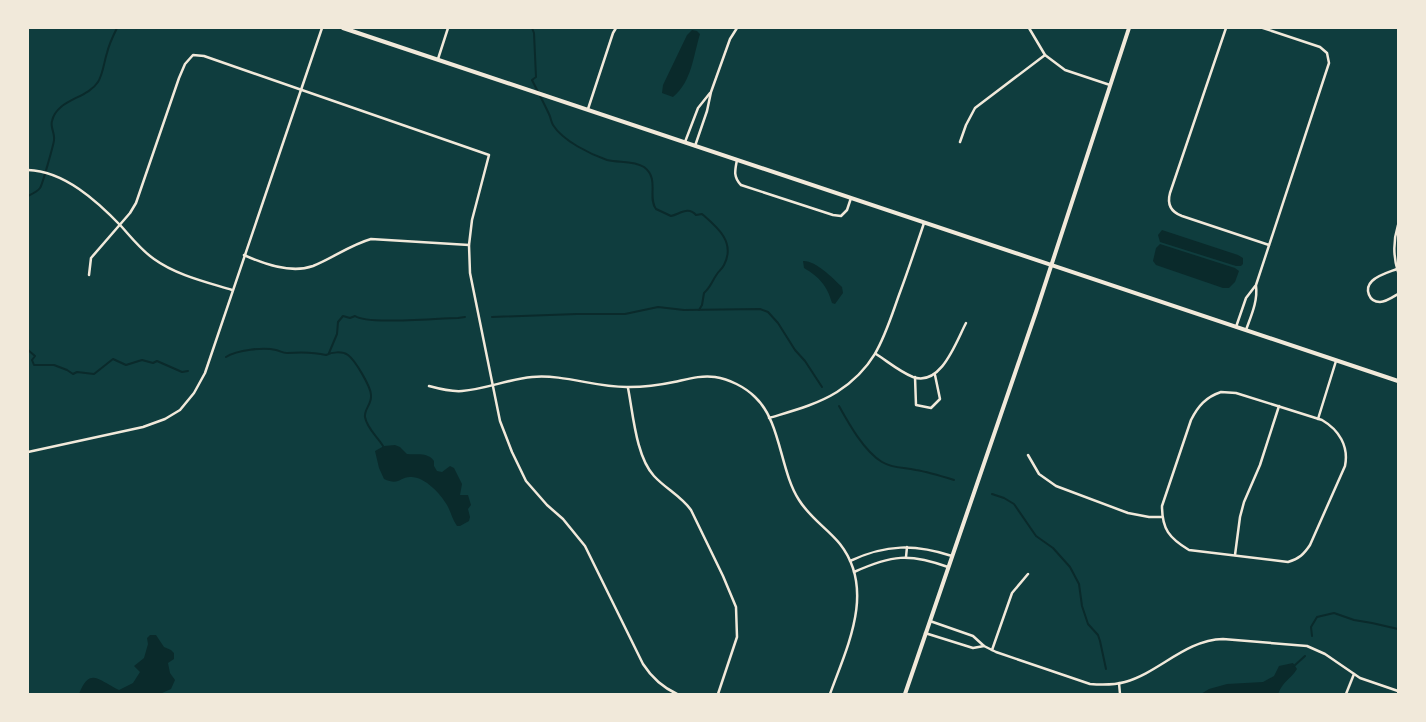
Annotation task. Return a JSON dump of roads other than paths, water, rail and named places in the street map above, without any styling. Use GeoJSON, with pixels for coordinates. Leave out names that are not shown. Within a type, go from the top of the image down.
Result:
{"type":"FeatureCollection","features":[{"type":"Feature","properties":{"kind":"main road"},"geometry":{"type":"LineString","coordinates":[[343,28],[1398,381]]}},
{"type":"Feature","properties":{"kind":"main road"},"geometry":{"type":"LineString","coordinates":[[905,694],[1129,28]]}},
{"type":"Feature","properties":{"kind":"street"},"geometry":{"type":"LineString","coordinates":[[28,452],[143,428],[166,419],[180,410],[194,394],[205,372],[322,28]]}},
{"type":"Feature","properties":{"kind":"street"},"geometry":{"type":"LineString","coordinates":[[438,59],[448,28]]}},
{"type":"Feature","properties":{"kind":"street"},"geometry":{"type":"LineString","coordinates":[[588,109],[616,28]]}},
{"type":"Feature","properties":{"kind":"street"},"geometry":{"type":"LineString","coordinates":[[695,146],[707,111],[711,92],[730,39],[737,28]]}},
{"type":"Feature","properties":{"kind":"street"},"geometry":{"type":"LineString","coordinates":[[1029,28],[1045,55],[1065,70],[1110,85]]}},
{"type":"Feature","properties":{"kind":"street"},"geometry":{"type":"LineString","coordinates":[[1226,28],[1170,193],[1170,205],[1173,211],[1179,215],[1269,245]]}},
{"type":"Feature","properties":{"kind":"street"},"geometry":{"type":"LineString","coordinates":[[1246,330],[1256,301],[1256,285],[1329,60],[1327,54],[1320,47],[1263,28]]}},
{"type":"Feature","properties":{"kind":"street"},"geometry":{"type":"LineString","coordinates":[[89,275],[91,258],[130,213],[136,203],[182,71],[193,55],[204,56],[489,155],[475,203],[469,245],[470,273],[500,421],[526,481],[547,505],[563,519],[585,546],[643,664],[654,680],[677,694]]}},
{"type":"Feature","properties":{"kind":"street"},"geometry":{"type":"LineString","coordinates":[[960,142],[975,108],[1045,55]]}},
{"type":"Feature","properties":{"kind":"street"},"geometry":{"type":"LineString","coordinates":[[685,142],[698,108],[711,92]]}},
{"type":"Feature","properties":{"kind":"street"},"geometry":{"type":"LineString","coordinates":[[737,160],[734,172],[737,181],[741,184],[833,215],[841,216],[847,210],[851,198]]}},
{"type":"Feature","properties":{"kind":"street"},"geometry":{"type":"LineString","coordinates":[[28,170],[45,172],[72,184],[120,225],[153,258],[167,267],[232,290]]}},
{"type":"Feature","properties":{"kind":"street"},"geometry":{"type":"LineString","coordinates":[[769,418],[809,405],[837,391],[852,381],[876,354],[890,326],[924,223]]}},
{"type":"Feature","properties":{"kind":"street"},"geometry":{"type":"LineString","coordinates":[[1398,225],[1394,250],[1398,270],[1374,279],[1368,286],[1370,297],[1377,302],[1398,294]]}},
{"type":"Feature","properties":{"kind":"street"},"geometry":{"type":"LineString","coordinates":[[244,255],[255,260],[289,269],[312,266],[357,243],[371,239],[469,245]]}},
{"type":"Feature","properties":{"kind":"street"},"geometry":{"type":"LineString","coordinates":[[1236,327],[1246,298],[1256,285]]}},
{"type":"Feature","properties":{"kind":"street"},"geometry":{"type":"LineString","coordinates":[[876,354],[915,377],[927,378],[935,375],[944,366],[966,324]]}},
{"type":"Feature","properties":{"kind":"street"},"geometry":{"type":"LineString","coordinates":[[1318,419],[1336,361]]}},
{"type":"Feature","properties":{"kind":"street"},"geometry":{"type":"LineString","coordinates":[[915,377],[916,405],[931,408],[940,399],[935,375]]}},
{"type":"Feature","properties":{"kind":"street"},"geometry":{"type":"LineString","coordinates":[[429,386],[443,390],[464,391],[531,377],[550,376],[628,387],[692,378],[718,378],[730,381],[756,397],[769,418],[797,497],[813,518],[839,543],[850,561],[854,572],[858,589],[856,618],[830,694]]}},
{"type":"Feature","properties":{"kind":"street"},"geometry":{"type":"LineString","coordinates":[[628,387],[639,446],[646,464],[652,475],[668,490],[684,501],[691,510],[736,606],[736,637],[718,694]]}},
{"type":"Feature","properties":{"kind":"street"},"geometry":{"type":"LineString","coordinates":[[1221,392],[1236,393],[1279,406],[1330,425],[1339,434],[1344,444],[1347,458],[1310,545],[1304,554],[1296,560],[1288,562],[1189,550],[1178,543],[1165,528],[1162,506],[1184,436],[1196,408],[1210,396],[1221,392]]}},
{"type":"Feature","properties":{"kind":"street"},"geometry":{"type":"LineString","coordinates":[[1234,555],[1242,509],[1260,466],[1279,406]]}},
{"type":"Feature","properties":{"kind":"street"},"geometry":{"type":"LineString","coordinates":[[1028,455],[1039,474],[1056,486],[1128,513],[1149,518],[1162,517]]}},
{"type":"Feature","properties":{"kind":"street"},"geometry":{"type":"LineString","coordinates":[[850,561],[871,553],[907,547],[924,548],[952,556]]}},
{"type":"Feature","properties":{"kind":"street"},"geometry":{"type":"LineString","coordinates":[[906,557],[907,547]]}},
{"type":"Feature","properties":{"kind":"street"},"geometry":{"type":"LineString","coordinates":[[854,572],[892,558],[906,557],[921,559],[948,568]]}},
{"type":"Feature","properties":{"kind":"street"},"geometry":{"type":"LineString","coordinates":[[992,650],[1012,593],[1028,574]]}},
{"type":"Feature","properties":{"kind":"street"},"geometry":{"type":"LineString","coordinates":[[930,621],[973,636],[984,646],[992,650],[1074,680],[1104,685],[1119,684],[1137,677],[1197,644],[1216,639],[1302,645],[1325,654],[1367,681],[1398,691]]}},
{"type":"Feature","properties":{"kind":"street"},"geometry":{"type":"LineString","coordinates":[[925,633],[973,648],[984,646]]}},
{"type":"Feature","properties":{"kind":"street"},"geometry":{"type":"LineString","coordinates":[[1346,694],[1354,674]]}},
{"type":"Feature","properties":{"kind":"street"},"geometry":{"type":"LineString","coordinates":[[1119,684],[1120,694]]}},
{"type":"Feature","properties":{"kind":"water"},"geometry":{"type":"Polygon","coordinates":[[[692,30],[700,34],[688,76],[673,97],[662,93],[663,85],[687,35],[692,30]]]}},
{"type":"Feature","properties":{"kind":"water"},"geometry":{"type":"Polygon","coordinates":[[[1162,230],[1238,255],[1243,258],[1243,264],[1236,266],[1160,242],[1158,235],[1162,230]]]}},
{"type":"Feature","properties":{"kind":"water"},"geometry":{"type":"Polygon","coordinates":[[[1160,244],[1235,268],[1239,271],[1235,282],[1229,288],[1223,288],[1156,265],[1153,261],[1156,248],[1160,244]]]}},
{"type":"Feature","properties":{"kind":"water"},"geometry":{"type":"Polygon","coordinates":[[[803,261],[808,261],[818,266],[842,287],[843,293],[835,304],[832,303],[828,291],[822,282],[804,268],[803,261]]]}},
{"type":"Feature","properties":{"kind":"water"},"geometry":{"type":"Polygon","coordinates":[[[395,445],[407,454],[429,456],[434,461],[437,471],[442,472],[450,466],[454,468],[462,484],[460,495],[468,495],[471,505],[468,509],[469,521],[457,526],[440,495],[421,479],[407,477],[393,482],[384,479],[375,451],[384,446],[395,445]]]}},
{"type":"Feature","properties":{"kind":"water"},"geometry":{"type":"Polygon","coordinates":[[[150,635],[156,635],[164,647],[174,653],[174,659],[168,663],[170,673],[175,680],[171,689],[160,694],[79,694],[83,685],[91,678],[96,678],[119,690],[133,683],[140,672],[134,666],[144,658],[148,644],[147,638],[150,635]]]}},
{"type":"Feature","properties":{"kind":"water"},"geometry":{"type":"Polygon","coordinates":[[[1293,663],[1297,669],[1282,686],[1278,694],[1201,694],[1209,689],[1227,684],[1263,682],[1274,676],[1279,666],[1293,663]]]}},
{"type":"Feature","properties":{"kind":"waterway"},"geometry":{"type":"LineString","coordinates":[[28,196],[39,189],[43,180],[54,140],[52,123],[55,114],[66,103],[87,92],[98,82],[109,46],[117,28]]}},
{"type":"Feature","properties":{"kind":"waterway"},"geometry":{"type":"LineString","coordinates":[[532,28],[534,33],[536,77],[532,80],[557,131],[585,151],[607,160],[631,162],[644,167],[651,177],[656,209],[671,216],[684,211],[690,211],[696,215],[702,214],[723,236],[728,249],[727,257],[704,293],[699,310]]}},
{"type":"Feature","properties":{"kind":"waterway"},"geometry":{"type":"LineString","coordinates":[[492,317],[625,314],[658,307],[684,310],[760,309],[768,312],[778,323],[822,387]]}},
{"type":"Feature","properties":{"kind":"waterway"},"geometry":{"type":"LineString","coordinates":[[329,353],[337,334],[338,322],[343,316],[388,321],[465,317]]}},
{"type":"Feature","properties":{"kind":"waterway"},"geometry":{"type":"LineString","coordinates":[[226,357],[243,351],[264,349],[286,353],[307,352],[326,355],[340,352],[348,355],[358,368],[370,391],[371,398],[365,417],[370,429],[383,446]]}},
{"type":"Feature","properties":{"kind":"waterway"},"geometry":{"type":"LineString","coordinates":[[28,350],[35,356],[32,360],[34,365],[54,365],[73,374],[77,372],[94,374],[113,359],[126,365],[142,360],[153,363],[157,361],[182,372],[188,371]]}},
{"type":"Feature","properties":{"kind":"waterway"},"geometry":{"type":"LineString","coordinates":[[839,406],[863,444],[882,462],[895,467],[925,472],[954,480]]}},
{"type":"Feature","properties":{"kind":"waterway"},"geometry":{"type":"LineString","coordinates":[[992,494],[1014,504],[1036,536],[1053,548],[1070,567],[1079,584],[1082,606],[1088,624],[1098,635],[1106,669]]}},
{"type":"Feature","properties":{"kind":"waterway"},"geometry":{"type":"LineString","coordinates":[[1312,636],[1311,627],[1317,617],[1334,613],[1354,620],[1398,629]]}},
{"type":"Feature","properties":{"kind":"waterway"},"geometry":{"type":"LineString","coordinates":[[1294,666],[1305,656]]}}]}
